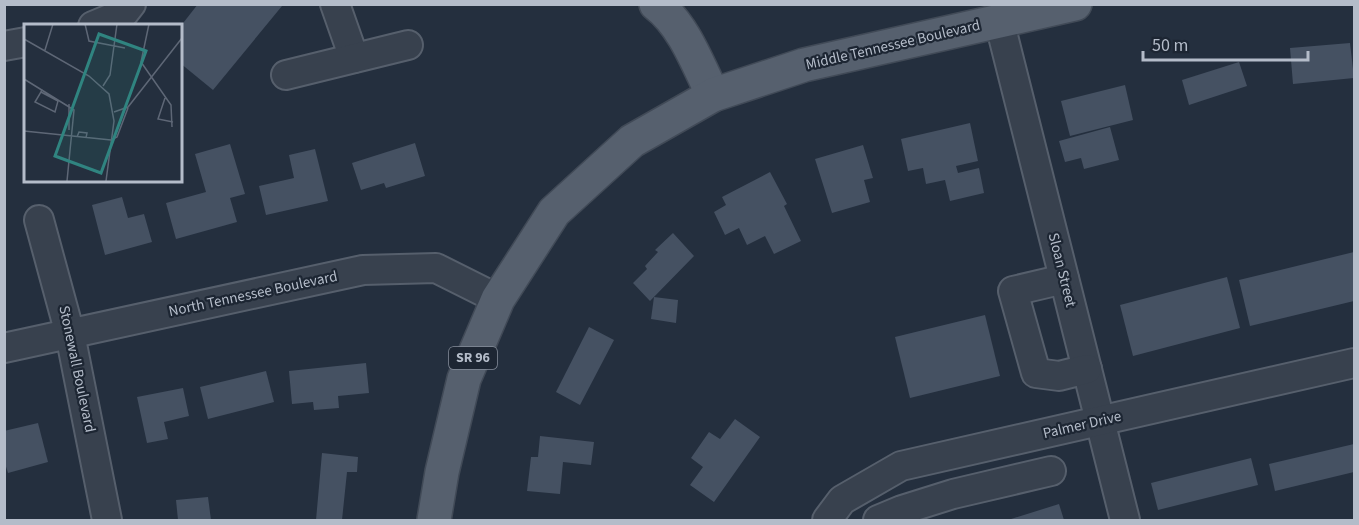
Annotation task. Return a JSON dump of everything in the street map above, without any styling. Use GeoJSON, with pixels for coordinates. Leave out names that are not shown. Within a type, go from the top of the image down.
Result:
{"type":"FeatureCollection","features":[{"type":"Feature","properties":{"kind":"main road"},"geometry":{"type":"LineString","coordinates":[[656,4],[686,41],[713,95]]}},
{"type":"Feature","properties":{"kind":"main road","name":"Middle Tennessee Boulevard"},"geometry":{"type":"LineString","coordinates":[[713,95],[804,65],[989,12],[1075,4]]}},
{"type":"Feature","properties":{"kind":"main road","name":"SR 96"},"geometry":{"type":"LineString","coordinates":[[434,520],[442,472],[465,379],[498,299],[554,212],[632,141],[713,95]]}},
{"type":"Feature","properties":{"kind":"street"},"geometry":{"type":"LineString","coordinates":[[98,24],[124,13],[131,4]]}},
{"type":"Feature","properties":{"kind":"street"},"geometry":{"type":"LineString","coordinates":[[335,4],[354,58]]}},
{"type":"Feature","properties":{"kind":"street","name":"Sloan Street"},"geometry":{"type":"LineString","coordinates":[[989,12],[1065,279],[1125,520]]}},
{"type":"Feature","properties":{"kind":"street"},"geometry":{"type":"LineString","coordinates":[[4,46],[24,42]]}},
{"type":"Feature","properties":{"kind":"street"},"geometry":{"type":"LineString","coordinates":[[286,75],[408,45]]}},
{"type":"Feature","properties":{"kind":"street","name":"Stonewall Boulevard"},"geometry":{"type":"LineString","coordinates":[[39,219],[70,334],[107,520]]}},
{"type":"Feature","properties":{"kind":"street","name":"North Tennessee Boulevard"},"geometry":{"type":"LineString","coordinates":[[4,348],[363,270],[436,268],[498,299]]}},
{"type":"Feature","properties":{"kind":"street"},"geometry":{"type":"LineString","coordinates":[[1065,279],[1013,291],[1036,373],[1059,376],[1087,369]]}},
{"type":"Feature","properties":{"kind":"street","name":"Palmer Drive"},"geometry":{"type":"LineString","coordinates":[[827,520],[842,500],[901,466],[1354,363]]}},
{"type":"Feature","properties":{"kind":"street"},"geometry":{"type":"LineString","coordinates":[[1007,442],[1015,479]]}},
{"type":"Feature","properties":{"kind":"street"},"geometry":{"type":"LineString","coordinates":[[947,456],[957,493]]}},
{"type":"Feature","properties":{"kind":"street"},"geometry":{"type":"LineString","coordinates":[[878,520],[957,493],[1051,471]]}},
{"type":"Feature","properties":{"kind":"building"},"geometry":{"type":"Polygon","coordinates":[[[198,4],[282,6],[213,90],[182,65],[182,24],[198,4]]]}},
{"type":"Feature","properties":{"kind":"building"},"geometry":{"type":"Polygon","coordinates":[[[1350,43],[1354,78],[1293,84],[1290,48],[1350,43]]]}},
{"type":"Feature","properties":{"kind":"building"},"geometry":{"type":"Polygon","coordinates":[[[1239,62],[1247,86],[1189,105],[1182,80],[1239,62]]]}},
{"type":"Feature","properties":{"kind":"building"},"geometry":{"type":"Polygon","coordinates":[[[1125,85],[1133,120],[1070,136],[1061,101],[1125,85]]]}},
{"type":"Feature","properties":{"kind":"building"},"geometry":{"type":"Polygon","coordinates":[[[970,123],[978,161],[956,166],[958,173],[979,168],[984,193],[950,201],[945,180],[926,184],[923,168],[908,171],[901,139],[970,123]]]}},
{"type":"Feature","properties":{"kind":"building"},"geometry":{"type":"Polygon","coordinates":[[[1110,127],[1119,160],[1084,169],[1081,158],[1065,162],[1059,141],[1110,127]]]}},
{"type":"Feature","properties":{"kind":"building"},"geometry":{"type":"Polygon","coordinates":[[[415,143],[425,176],[386,188],[384,183],[361,190],[352,163],[415,143]]]}},
{"type":"Feature","properties":{"kind":"building"},"geometry":{"type":"Polygon","coordinates":[[[230,144],[245,194],[230,198],[237,222],[176,239],[166,203],[206,192],[195,154],[230,144]]]}},
{"type":"Feature","properties":{"kind":"building"},"geometry":{"type":"Polygon","coordinates":[[[863,145],[873,178],[864,180],[870,202],[832,213],[815,159],[863,145]]]}},
{"type":"Feature","properties":{"kind":"building"},"geometry":{"type":"Polygon","coordinates":[[[315,149],[328,201],[266,215],[259,186],[294,178],[289,155],[315,149]]]}},
{"type":"Feature","properties":{"kind":"building"},"geometry":{"type":"Polygon","coordinates":[[[770,172],[787,204],[784,206],[801,241],[774,254],[765,236],[747,245],[739,228],[725,235],[714,212],[726,205],[722,197],[770,172]]]}},
{"type":"Feature","properties":{"kind":"building"},"geometry":{"type":"Polygon","coordinates":[[[122,197],[128,218],[144,214],[152,242],[105,255],[92,205],[122,197]]]}},
{"type":"Feature","properties":{"kind":"building"},"geometry":{"type":"Polygon","coordinates":[[[673,233],[694,256],[650,301],[633,283],[647,269],[645,266],[658,252],[655,250],[673,233]]]}},
{"type":"Feature","properties":{"kind":"building"},"geometry":{"type":"Polygon","coordinates":[[[1354,252],[1354,301],[1250,326],[1239,280],[1354,252]]]}},
{"type":"Feature","properties":{"kind":"building"},"geometry":{"type":"Polygon","coordinates":[[[1227,277],[1240,328],[1133,356],[1120,305],[1227,277]]]}},
{"type":"Feature","properties":{"kind":"building"},"geometry":{"type":"Polygon","coordinates":[[[654,297],[678,300],[676,323],[651,319],[654,297]]]}},
{"type":"Feature","properties":{"kind":"building"},"geometry":{"type":"Polygon","coordinates":[[[985,315],[1000,376],[910,398],[895,337],[985,315]]]}},
{"type":"Feature","properties":{"kind":"building"},"geometry":{"type":"Polygon","coordinates":[[[589,327],[614,340],[580,405],[556,392],[589,327]]]}},
{"type":"Feature","properties":{"kind":"building"},"geometry":{"type":"Polygon","coordinates":[[[366,363],[369,393],[338,396],[339,408],[314,410],[313,402],[292,404],[289,371],[366,363]]]}},
{"type":"Feature","properties":{"kind":"building"},"geometry":{"type":"Polygon","coordinates":[[[266,371],[274,402],[208,419],[200,387],[266,371]]]}},
{"type":"Feature","properties":{"kind":"building"},"geometry":{"type":"Polygon","coordinates":[[[183,388],[189,416],[164,422],[168,439],[147,443],[137,397],[183,388]]]}},
{"type":"Feature","properties":{"kind":"building"},"geometry":{"type":"Polygon","coordinates":[[[735,419],[760,437],[714,502],[690,485],[703,467],[691,458],[709,432],[720,439],[735,419]]]}},
{"type":"Feature","properties":{"kind":"building"},"geometry":{"type":"Polygon","coordinates":[[[38,423],[48,462],[8,473],[4,460],[4,431],[38,423]]]}},
{"type":"Feature","properties":{"kind":"building"},"geometry":{"type":"Polygon","coordinates":[[[540,436],[594,442],[591,465],[563,462],[560,494],[527,491],[531,457],[538,457],[540,436]]]}},
{"type":"Feature","properties":{"kind":"building"},"geometry":{"type":"Polygon","coordinates":[[[1354,444],[1354,472],[1275,491],[1269,464],[1354,444]]]}},
{"type":"Feature","properties":{"kind":"building"},"geometry":{"type":"Polygon","coordinates":[[[322,453],[358,457],[357,472],[347,472],[342,520],[316,520],[322,453]]]}},
{"type":"Feature","properties":{"kind":"building"},"geometry":{"type":"Polygon","coordinates":[[[1251,458],[1258,485],[1158,510],[1151,483],[1251,458]]]}},
{"type":"Feature","properties":{"kind":"building"},"geometry":{"type":"Polygon","coordinates":[[[208,497],[211,520],[178,520],[176,500],[208,497]]]}},
{"type":"Feature","properties":{"kind":"building"},"geometry":{"type":"Polygon","coordinates":[[[1059,504],[1064,520],[1008,520],[1059,504]]]}}]}
